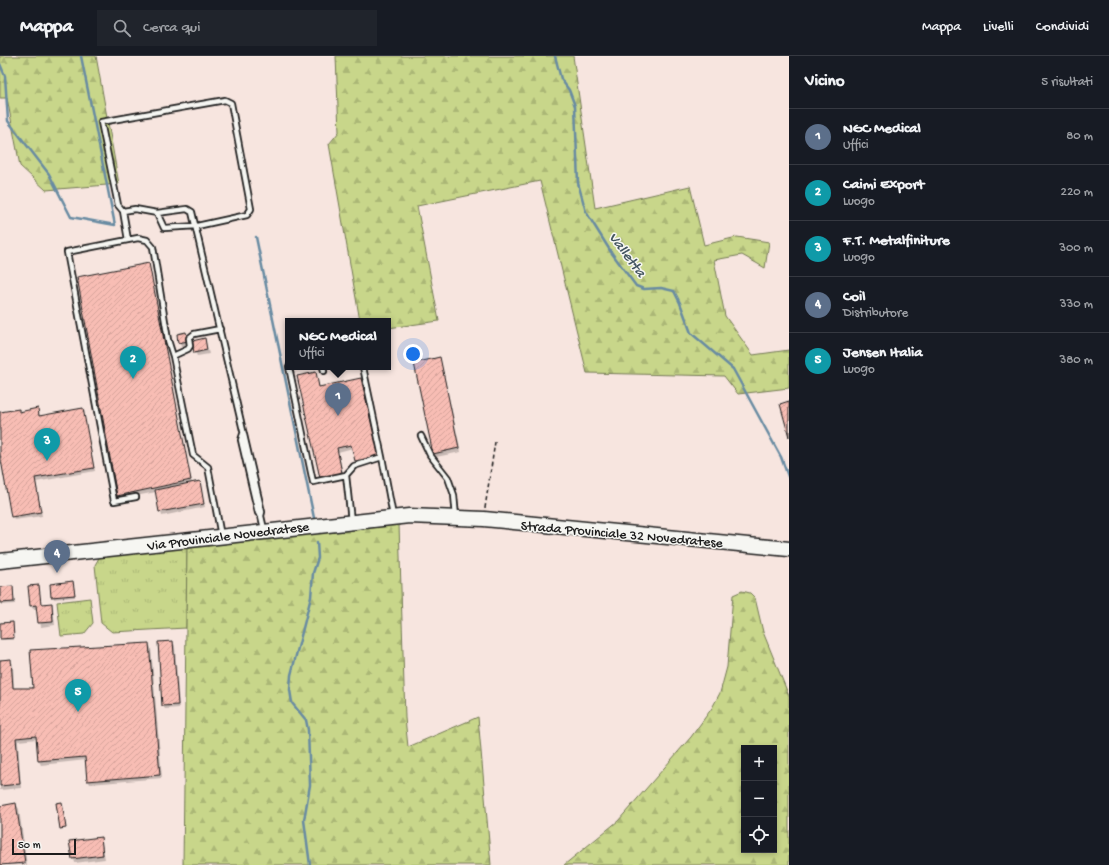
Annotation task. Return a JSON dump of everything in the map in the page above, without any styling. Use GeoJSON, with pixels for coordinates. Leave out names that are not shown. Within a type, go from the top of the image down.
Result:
{"type":"FeatureCollection","features":[{"type":"Feature","properties":{"kind":"main road","name":"Via Provinciale Novedratese"},"geometry":{"type":"LineString","coordinates":[[0,561],[393,517],[456,518]]}},
{"type":"Feature","properties":{"kind":"main road","name":"Strada Provinciale 32 Novedratese"},"geometry":{"type":"LineString","coordinates":[[456,518],[484,519],[788,549]]}},
{"type":"Feature","properties":{"kind":"lane"},"geometry":{"type":"LineString","coordinates":[[128,240],[123,212],[118,206],[101,122],[225,100],[231,103],[251,209],[247,216],[196,226],[164,228],[157,213]]}},
{"type":"Feature","properties":{"kind":"lane"},"geometry":{"type":"LineString","coordinates":[[123,212],[135,209],[157,213],[187,209],[192,212],[262,512],[260,516],[264,531]]}},
{"type":"Feature","properties":{"kind":"lane"},"geometry":{"type":"LineString","coordinates":[[136,497],[114,501],[67,252],[138,238],[147,240],[153,247],[168,340],[173,356],[192,454],[208,467],[221,536]]}},
{"type":"Feature","properties":{"kind":"lane"},"geometry":{"type":"LineString","coordinates":[[173,356],[188,349],[190,346],[189,338],[194,334],[220,329]]}},
{"type":"Feature","properties":{"kind":"lane"},"geometry":{"type":"LineString","coordinates":[[290,370],[313,482],[346,475],[354,466],[382,458]]}},
{"type":"Feature","properties":{"kind":"lane"},"geometry":{"type":"LineString","coordinates":[[364,370],[393,517]]}},
{"type":"Feature","properties":{"kind":"lane"},"geometry":{"type":"LineString","coordinates":[[421,436],[430,455],[448,478],[454,495],[456,518]]}},
{"type":"Feature","properties":{"kind":"lane"},"geometry":{"type":"LineString","coordinates":[[346,475],[351,521]]}},
{"type":"Feature","properties":{"kind":"path"},"geometry":{"type":"LineString","coordinates":[[484,519],[495,442]]}},
{"type":"Feature","properties":{"kind":"green space"},"geometry":{"type":"Polygon","coordinates":[[[0,56],[96,56],[119,184],[46,190],[20,166],[7,98],[0,98],[0,56]]]}},
{"type":"Feature","properties":{"kind":"green space"},"geometry":{"type":"Polygon","coordinates":[[[336,56],[573,56],[595,208],[690,186],[704,245],[737,237],[769,242],[765,268],[742,255],[714,260],[725,316],[753,355],[789,350],[789,388],[738,394],[724,376],[587,373],[540,181],[417,206],[439,321],[391,328],[391,318],[359,318],[329,144],[339,132],[336,56]]]}},
{"type":"Feature","properties":{"kind":"green space"},"geometry":{"type":"Polygon","coordinates":[[[399,524],[405,718],[408,747],[478,717],[491,865],[183,865],[187,548],[399,524]]]}},
{"type":"Feature","properties":{"kind":"green space"},"geometry":{"type":"Polygon","coordinates":[[[187,548],[186,628],[112,632],[101,623],[95,565],[100,556],[150,549],[187,548]]]}},
{"type":"Feature","properties":{"kind":"green space"},"geometry":{"type":"Polygon","coordinates":[[[742,591],[750,593],[755,598],[763,632],[789,696],[789,865],[564,865],[618,821],[691,737],[712,708],[720,693],[727,667],[733,595],[742,591]]]}},
{"type":"Feature","properties":{"kind":"green space"},"geometry":{"type":"Polygon","coordinates":[[[90,598],[93,623],[84,634],[61,636],[57,602],[90,598]]]}},
{"type":"Feature","properties":{"kind":"building"},"geometry":{"type":"Polygon","coordinates":[[[149,263],[191,480],[117,496],[77,277],[149,263]]]}},
{"type":"Feature","properties":{"kind":"building"},"geometry":{"type":"Polygon","coordinates":[[[186,332],[188,341],[178,343],[177,334],[186,332]]]}},
{"type":"Feature","properties":{"kind":"building"},"geometry":{"type":"Polygon","coordinates":[[[205,338],[207,350],[194,353],[192,341],[205,338]]]}},
{"type":"Feature","properties":{"kind":"building"},"geometry":{"type":"Polygon","coordinates":[[[440,357],[459,448],[433,454],[414,363],[440,357]]]}},
{"type":"Feature","properties":{"kind":"building"},"geometry":{"type":"Polygon","coordinates":[[[316,372],[319,387],[361,378],[379,456],[355,461],[351,445],[337,448],[342,473],[320,478],[297,376],[316,372]]]}},
{"type":"Feature","properties":{"kind":"building"},"geometry":{"type":"Polygon","coordinates":[[[789,401],[789,437],[780,404],[789,401]]]}},
{"type":"Feature","properties":{"kind":"building"},"geometry":{"type":"Polygon","coordinates":[[[38,408],[39,416],[83,408],[94,468],[35,478],[41,512],[11,517],[0,454],[0,412],[19,409],[19,412],[38,408]]]}},
{"type":"Feature","properties":{"kind":"building"},"geometry":{"type":"Polygon","coordinates":[[[200,481],[204,504],[159,512],[155,490],[200,481]]]}},
{"type":"Feature","properties":{"kind":"building"},"geometry":{"type":"Polygon","coordinates":[[[73,581],[75,595],[51,597],[50,584],[73,581]]]}},
{"type":"Feature","properties":{"kind":"building"},"geometry":{"type":"Polygon","coordinates":[[[39,585],[41,604],[52,603],[53,622],[38,623],[36,605],[30,606],[28,586],[39,585]]]}},
{"type":"Feature","properties":{"kind":"building"},"geometry":{"type":"Polygon","coordinates":[[[13,586],[14,602],[0,603],[0,587],[13,586]]]}},
{"type":"Feature","properties":{"kind":"building"},"geometry":{"type":"Polygon","coordinates":[[[13,622],[14,638],[0,639],[0,623],[13,622]]]}},
{"type":"Feature","properties":{"kind":"building"},"geometry":{"type":"Polygon","coordinates":[[[173,641],[178,705],[162,706],[158,642],[173,641]]]}},
{"type":"Feature","properties":{"kind":"building"},"geometry":{"type":"Polygon","coordinates":[[[149,643],[160,775],[87,781],[85,757],[38,761],[36,736],[16,738],[20,784],[0,786],[0,660],[11,659],[13,688],[33,688],[30,650],[149,643]]]}},
{"type":"Feature","properties":{"kind":"building"},"geometry":{"type":"Polygon","coordinates":[[[62,802],[66,828],[60,829],[56,803],[62,802]]]}},
{"type":"Feature","properties":{"kind":"building"},"geometry":{"type":"Polygon","coordinates":[[[16,803],[25,863],[0,865],[0,806],[16,803]]]}},
{"type":"Feature","properties":{"kind":"building"},"geometry":{"type":"Polygon","coordinates":[[[101,837],[103,855],[72,859],[69,841],[101,837]]]}},
{"type":"Feature","properties":{"kind":"waterway"},"geometry":{"type":"LineString","coordinates":[[0,64],[5,76],[8,121],[49,174],[71,217],[115,225],[81,56]]}},
{"type":"Feature","properties":{"kind":"waterway","name":"Valletta"},"geometry":{"type":"LineString","coordinates":[[555,56],[561,79],[569,90],[575,106],[578,183],[586,212],[611,252],[636,286],[644,289],[661,288],[674,291],[691,333],[733,369],[781,457],[789,479]]}},
{"type":"Feature","properties":{"kind":"waterway"},"geometry":{"type":"LineString","coordinates":[[256,237],[314,518]]}},
{"type":"Feature","properties":{"kind":"waterway"},"geometry":{"type":"LineString","coordinates":[[310,865],[304,820],[310,785],[308,730],[306,720],[292,703],[290,690],[291,675],[311,597],[313,573],[318,558],[317,542]]}},
{"type":"Feature","properties":{"kind":"place","name":"Caimi Export"},"geometry":{"type":"Point","coordinates":[133,379]}},
{"type":"Feature","properties":{"kind":"place","name":"NGC Medical"},"geometry":{"type":"Point","coordinates":[338,416]}},
{"type":"Feature","properties":{"kind":"place","name":"F.T. Metalfiniture"},"geometry":{"type":"Point","coordinates":[47,461]}},
{"type":"Feature","properties":{"kind":"place","name":"Coil"},"geometry":{"type":"Point","coordinates":[57,573]}},
{"type":"Feature","properties":{"kind":"place","name":"Jensen Italia"},"geometry":{"type":"Point","coordinates":[78,712]}}]}
